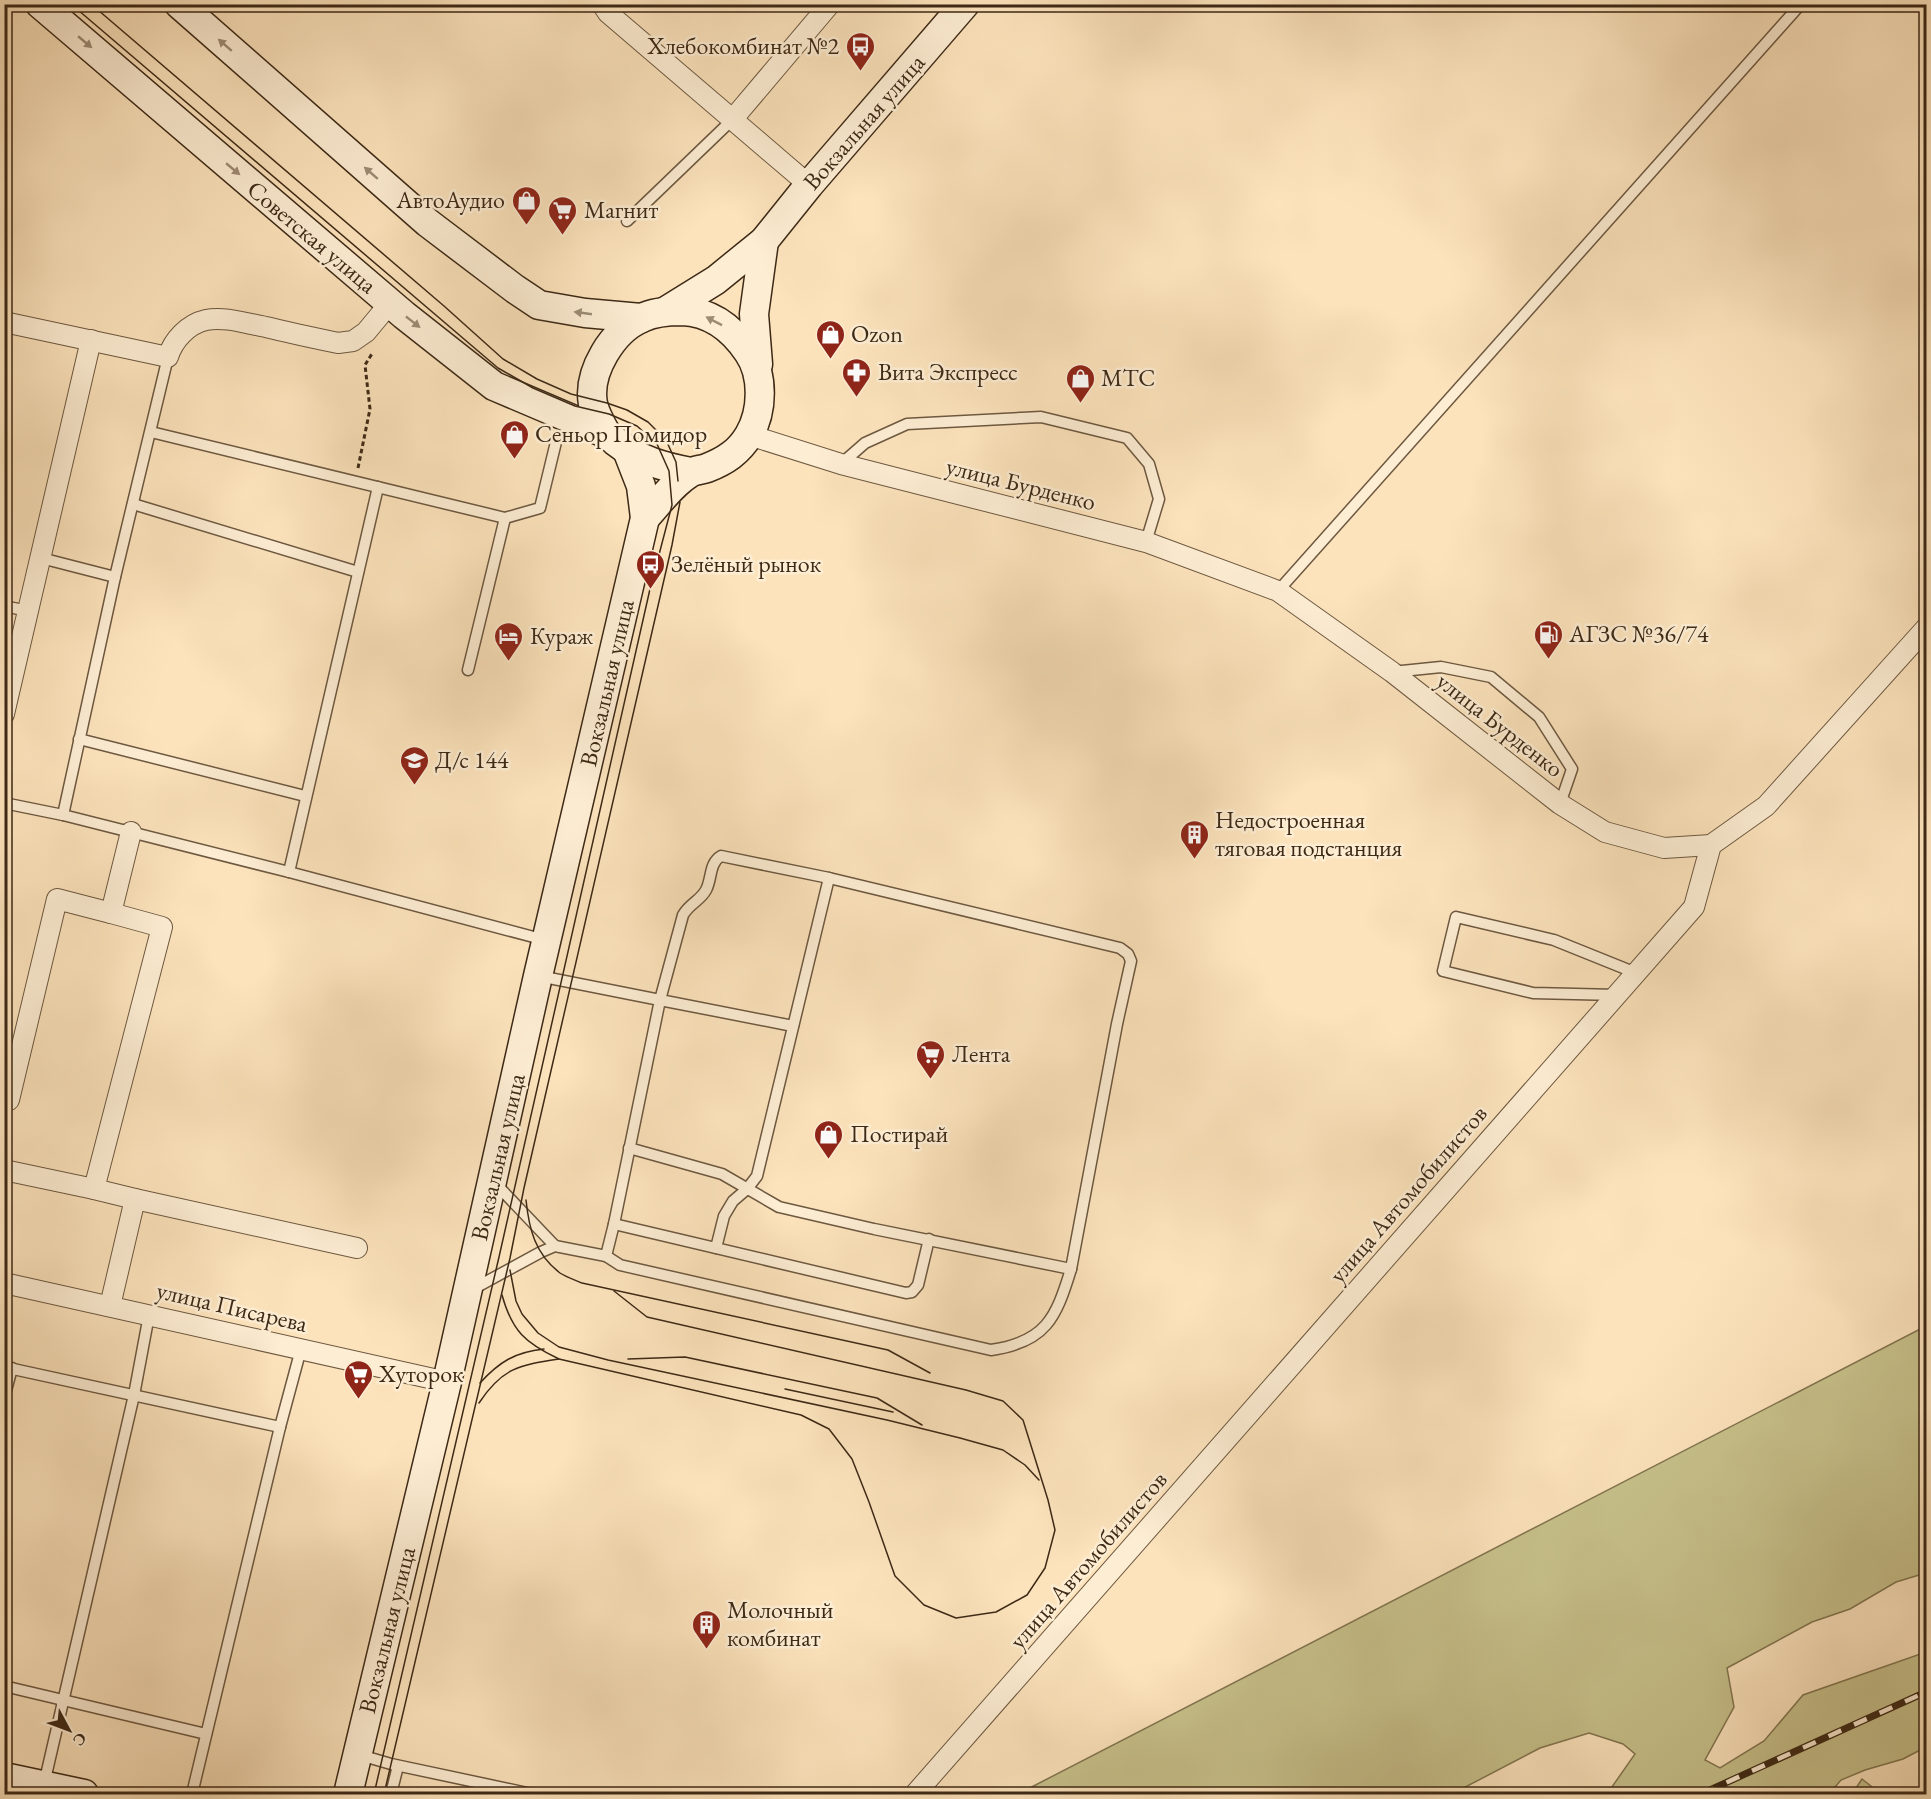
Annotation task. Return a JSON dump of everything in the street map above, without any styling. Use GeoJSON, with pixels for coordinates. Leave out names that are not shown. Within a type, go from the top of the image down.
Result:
{"type":"FeatureCollection","features":[{"type":"Feature","properties":{"kind":"main road","name":"Советская улица"},"geometry":{"type":"LineString","coordinates":[[40,4],[390,303],[494,386],[617,442],[644,460],[666,468],[691,472]]}},
{"type":"Feature","properties":{"kind":"main road"},"geometry":{"type":"LineString","coordinates":[[179,4],[428,223],[514,289],[539,305],[585,314],[692,312],[717,320],[738,337],[748,351],[760,384]]}},
{"type":"Feature","properties":{"kind":"main road","name":"Вокзальная улица"},"geometry":{"type":"LineString","coordinates":[[654,314],[716,280],[764,241],[808,185],[965,4]]}},
{"type":"Feature","properties":{"kind":"main road"},"geometry":{"type":"LineString","coordinates":[[691,472],[705,469],[733,455],[749,435],[758,410],[760,384],[754,314],[764,241]]}},
{"type":"Feature","properties":{"kind":"main road"},"geometry":{"type":"LineString","coordinates":[[617,442],[593,403],[594,377],[603,353],[620,333],[654,314]]}},
{"type":"Feature","properties":{"kind":"main road","name":"Вокзальная улица"},"geometry":{"type":"LineString","coordinates":[[348,1794],[468,1292],[538,976],[645,518],[641,486],[617,442]]}},
{"type":"Feature","properties":{"kind":"main road","name":"Вокзальная улица"},"geometry":{"type":"LineString","coordinates":[[645,518],[668,492],[691,472]]}},
{"type":"Feature","properties":{"kind":"main road"},"geometry":{"type":"LineString","coordinates":[[4,1777],[84,1794]]}},
{"type":"Feature","properties":{"kind":"street"},"geometry":{"type":"LineString","coordinates":[[602,4],[608,13],[808,185]]}},
{"type":"Feature","properties":{"kind":"street"},"geometry":{"type":"LineString","coordinates":[[732,120],[830,4]]}},
{"type":"Feature","properties":{"kind":"street"},"geometry":{"type":"LineString","coordinates":[[4,322],[168,357],[171,347],[179,337],[193,326],[207,320],[233,320],[338,343],[353,341],[366,332],[390,303]]}},
{"type":"Feature","properties":{"kind":"street"},"geometry":{"type":"LineString","coordinates":[[4,714],[91,340]]}},
{"type":"Feature","properties":{"kind":"street","name":"улица Бурденко"},"geometry":{"type":"LineString","coordinates":[[749,435],[841,464],[1146,542],[1278,591],[1392,672],[1560,804],[1605,832],[1664,848],[1711,845]]}},
{"type":"Feature","properties":{"kind":"street"},"geometry":{"type":"LineString","coordinates":[[1711,845],[1766,806],[1926,628]]}},
{"type":"Feature","properties":{"kind":"street"},"geometry":{"type":"LineString","coordinates":[[111,913],[131,832]]}},
{"type":"Feature","properties":{"kind":"street","name":"улица Автомобилистов"},"geometry":{"type":"LineString","coordinates":[[915,1794],[1694,907],[1711,845]]}},
{"type":"Feature","properties":{"kind":"street"},"geometry":{"type":"LineString","coordinates":[[4,1099],[9,1100],[57,899],[162,927],[94,1189]]}},
{"type":"Feature","properties":{"kind":"street"},"geometry":{"type":"LineString","coordinates":[[4,1170],[357,1248]]}},
{"type":"Feature","properties":{"kind":"street"},"geometry":{"type":"LineString","coordinates":[[110,1306],[135,1199]]}},
{"type":"Feature","properties":{"kind":"street","name":"улица Писарева"},"geometry":{"type":"LineString","coordinates":[[4,1282],[447,1382]]}},
{"type":"Feature","properties":{"kind":"lane"},"geometry":{"type":"LineString","coordinates":[[1278,591],[1801,4]]}},
{"type":"Feature","properties":{"kind":"lane"},"geometry":{"type":"LineString","coordinates":[[627,221],[732,120]]}},
{"type":"Feature","properties":{"kind":"lane"},"geometry":{"type":"LineString","coordinates":[[63,815],[115,577],[168,357]]}},
{"type":"Feature","properties":{"kind":"lane"},"geometry":{"type":"LineString","coordinates":[[841,464],[865,443],[907,424],[1041,417],[1127,438],[1149,464],[1159,499],[1146,542]]}},
{"type":"Feature","properties":{"kind":"lane"},"geometry":{"type":"LineString","coordinates":[[151,432],[505,518],[540,508],[556,442]]}},
{"type":"Feature","properties":{"kind":"lane"},"geometry":{"type":"LineString","coordinates":[[289,872],[378,487]]}},
{"type":"Feature","properties":{"kind":"lane"},"geometry":{"type":"LineString","coordinates":[[133,504],[358,572]]}},
{"type":"Feature","properties":{"kind":"lane"},"geometry":{"type":"LineString","coordinates":[[468,670],[505,518]]}},
{"type":"Feature","properties":{"kind":"lane"},"geometry":{"type":"LineString","coordinates":[[41,558],[115,577]]}},
{"type":"Feature","properties":{"kind":"lane"},"geometry":{"type":"LineString","coordinates":[[4,606],[28,611]]}},
{"type":"Feature","properties":{"kind":"lane"},"geometry":{"type":"LineString","coordinates":[[1392,672],[1441,667],[1491,677],[1539,717],[1572,769],[1560,804]]}},
{"type":"Feature","properties":{"kind":"lane"},"geometry":{"type":"LineString","coordinates":[[79,740],[305,796]]}},
{"type":"Feature","properties":{"kind":"lane"},"geometry":{"type":"LineString","coordinates":[[4,803],[131,832],[547,940]]}},
{"type":"Feature","properties":{"kind":"lane"},"geometry":{"type":"LineString","coordinates":[[468,1292],[555,1246],[606,1256],[620,1265],[991,1350],[1013,1347],[1034,1337],[1047,1324],[1062,1301],[1071,1269],[1131,962],[1128,954],[1120,948],[829,878],[721,856],[716,859],[707,889],[700,899],[689,905],[683,915],[660,1000],[606,1256]]}},
{"type":"Feature","properties":{"kind":"lane"},"geometry":{"type":"LineString","coordinates":[[716,1248],[724,1216],[733,1201],[747,1189],[756,1176],[829,878]]}},
{"type":"Feature","properties":{"kind":"lane"},"geometry":{"type":"LineString","coordinates":[[1617,995],[1533,993],[1443,971],[1456,917],[1554,940],[1636,973]]}},
{"type":"Feature","properties":{"kind":"lane"},"geometry":{"type":"LineString","coordinates":[[538,976],[793,1026]]}},
{"type":"Feature","properties":{"kind":"lane"},"geometry":{"type":"LineString","coordinates":[[629,1148],[722,1174],[779,1207],[1071,1269]]}},
{"type":"Feature","properties":{"kind":"lane"},"geometry":{"type":"LineString","coordinates":[[492,1180],[555,1246]]}},
{"type":"Feature","properties":{"kind":"lane"},"geometry":{"type":"LineString","coordinates":[[614,1224],[906,1293],[912,1292],[918,1285],[929,1239]]}},
{"type":"Feature","properties":{"kind":"lane"},"geometry":{"type":"LineString","coordinates":[[44,1784],[134,1395],[149,1315]]}},
{"type":"Feature","properties":{"kind":"lane"},"geometry":{"type":"LineString","coordinates":[[192,1794],[280,1427],[301,1349]]}},
{"type":"Feature","properties":{"kind":"lane"},"geometry":{"type":"LineString","coordinates":[[4,1398],[8,1368],[280,1427]]}},
{"type":"Feature","properties":{"kind":"lane"},"geometry":{"type":"LineString","coordinates":[[4,1686],[206,1734]]}},
{"type":"Feature","properties":{"kind":"lane"},"geometry":{"type":"LineString","coordinates":[[357,1754],[398,1766],[532,1794]]}},
{"type":"Feature","properties":{"kind":"lane"},"geometry":{"type":"LineString","coordinates":[[391,1794],[398,1766]]}},
{"type":"Feature","properties":{"kind":"path"},"geometry":{"type":"LineString","coordinates":[[355,480],[369,409],[365,365],[376,348]]}},
{"type":"Feature","properties":{"kind":"shaded area"},"geometry":{"type":"Polygon","coordinates":[[[1926,1326],[1926,1573],[1896,1582],[1850,1609],[1812,1622],[1727,1668],[1734,1707],[1705,1760],[1720,1768],[1764,1741],[1803,1695],[1926,1652],[1926,1747],[1903,1759],[1841,1780],[1829,1794],[1607,1794],[1635,1754],[1623,1744],[1589,1733],[1540,1748],[1452,1794],[1018,1794],[1926,1326]]]}},
{"type":"Feature","properties":{"kind":"shaded area"},"geometry":{"type":"Polygon","coordinates":[[[1862,1779],[1881,1794],[1852,1794],[1862,1779]]]}},
{"type":"Feature","properties":{"kind":"tram line"},"geometry":{"type":"LineString","coordinates":[[71,4],[498,368],[533,388],[575,406],[609,414],[637,426],[657,444],[669,471],[672,505],[650,589],[499,1257],[374,1794]]}},
{"type":"Feature","properties":{"kind":"tram line"},"geometry":{"type":"LineString","coordinates":[[91,4],[503,359],[537,379],[571,394],[627,410],[648,422],[666,440],[676,462],[678,481]]}},
{"type":"Feature","properties":{"kind":"tram line"},"geometry":{"type":"LineString","coordinates":[[384,1794],[510,1258],[680,502]]}},
{"type":"Feature","properties":{"kind":"tram line"},"geometry":{"type":"LineString","coordinates":[[526,1200],[531,1231],[545,1258],[560,1273],[582,1283],[888,1350],[930,1373]]}},
{"type":"Feature","properties":{"kind":"tram line"},"geometry":{"type":"LineString","coordinates":[[510,1270],[516,1301],[522,1314],[538,1333],[559,1347],[608,1360],[960,1438],[1003,1450],[1025,1465],[1039,1480]]}},
{"type":"Feature","properties":{"kind":"tram line"},"geometry":{"type":"LineString","coordinates":[[502,1295],[515,1327],[537,1347],[559,1359],[801,1415],[829,1429],[852,1459],[895,1576],[924,1605],[956,1618],[996,1612],[1027,1595],[1045,1568],[1055,1530],[1023,1420],[1003,1401],[966,1390],[647,1317],[614,1291]]}},
{"type":"Feature","properties":{"kind":"tram line"},"geometry":{"type":"LineString","coordinates":[[480,1383],[508,1359],[544,1349]]}},
{"type":"Feature","properties":{"kind":"tram line"},"geometry":{"type":"LineString","coordinates":[[628,1359],[685,1357],[877,1398],[922,1425]]}},
{"type":"Feature","properties":{"kind":"tram line"},"geometry":{"type":"LineString","coordinates":[[479,1403],[496,1382],[513,1370],[533,1363],[559,1359]]}},
{"type":"Feature","properties":{"kind":"tram line"},"geometry":{"type":"LineString","coordinates":[[785,1389],[893,1412]]}},
{"type":"Feature","properties":{"kind":"railway"},"geometry":{"type":"LineString","coordinates":[[1701,1794],[1926,1692]]}},
{"type":"Feature","properties":{"kind":"place","name":"Хлебокомбинат №2"},"geometry":{"type":"Point","coordinates":[860,72]}},
{"type":"Feature","properties":{"kind":"place","name":"АвтоАудио"},"geometry":{"type":"Point","coordinates":[526,226]}},
{"type":"Feature","properties":{"kind":"place","name":"Магнит"},"geometry":{"type":"Point","coordinates":[563,236]}},
{"type":"Feature","properties":{"kind":"place","name":"Ozon"},"geometry":{"type":"Point","coordinates":[830,360]}},
{"type":"Feature","properties":{"kind":"place","name":"Вита Экспресс"},"geometry":{"type":"Point","coordinates":[857,398]}},
{"type":"Feature","properties":{"kind":"place","name":"МТС"},"geometry":{"type":"Point","coordinates":[1080,404]}},
{"type":"Feature","properties":{"kind":"place","name":"Сеньор Помидор"},"geometry":{"type":"Point","coordinates":[514,460]}},
{"type":"Feature","properties":{"kind":"place","name":"Зелёный рынок"},"geometry":{"type":"Point","coordinates":[650,590]}},
{"type":"Feature","properties":{"kind":"place","name":"АГЗС №36/74"},"geometry":{"type":"Point","coordinates":[1548,660]}},
{"type":"Feature","properties":{"kind":"place","name":"Кураж"},"geometry":{"type":"Point","coordinates":[509,662]}},
{"type":"Feature","properties":{"kind":"place","name":"Д/с 144"},"geometry":{"type":"Point","coordinates":[414,786]}},
{"type":"Feature","properties":{"kind":"place","name":"Недостроенная тяговая подстанция"},"geometry":{"type":"Point","coordinates":[1194,860]}},
{"type":"Feature","properties":{"kind":"place","name":"Лента"},"geometry":{"type":"Point","coordinates":[931,1080]}},
{"type":"Feature","properties":{"kind":"place","name":"Постирай"},"geometry":{"type":"Point","coordinates":[829,1160]}},
{"type":"Feature","properties":{"kind":"place","name":"Хуторок"},"geometry":{"type":"Point","coordinates":[358,1400]}},
{"type":"Feature","properties":{"kind":"place","name":"Молочный комбинат"},"geometry":{"type":"Point","coordinates":[706,1650]}}]}
